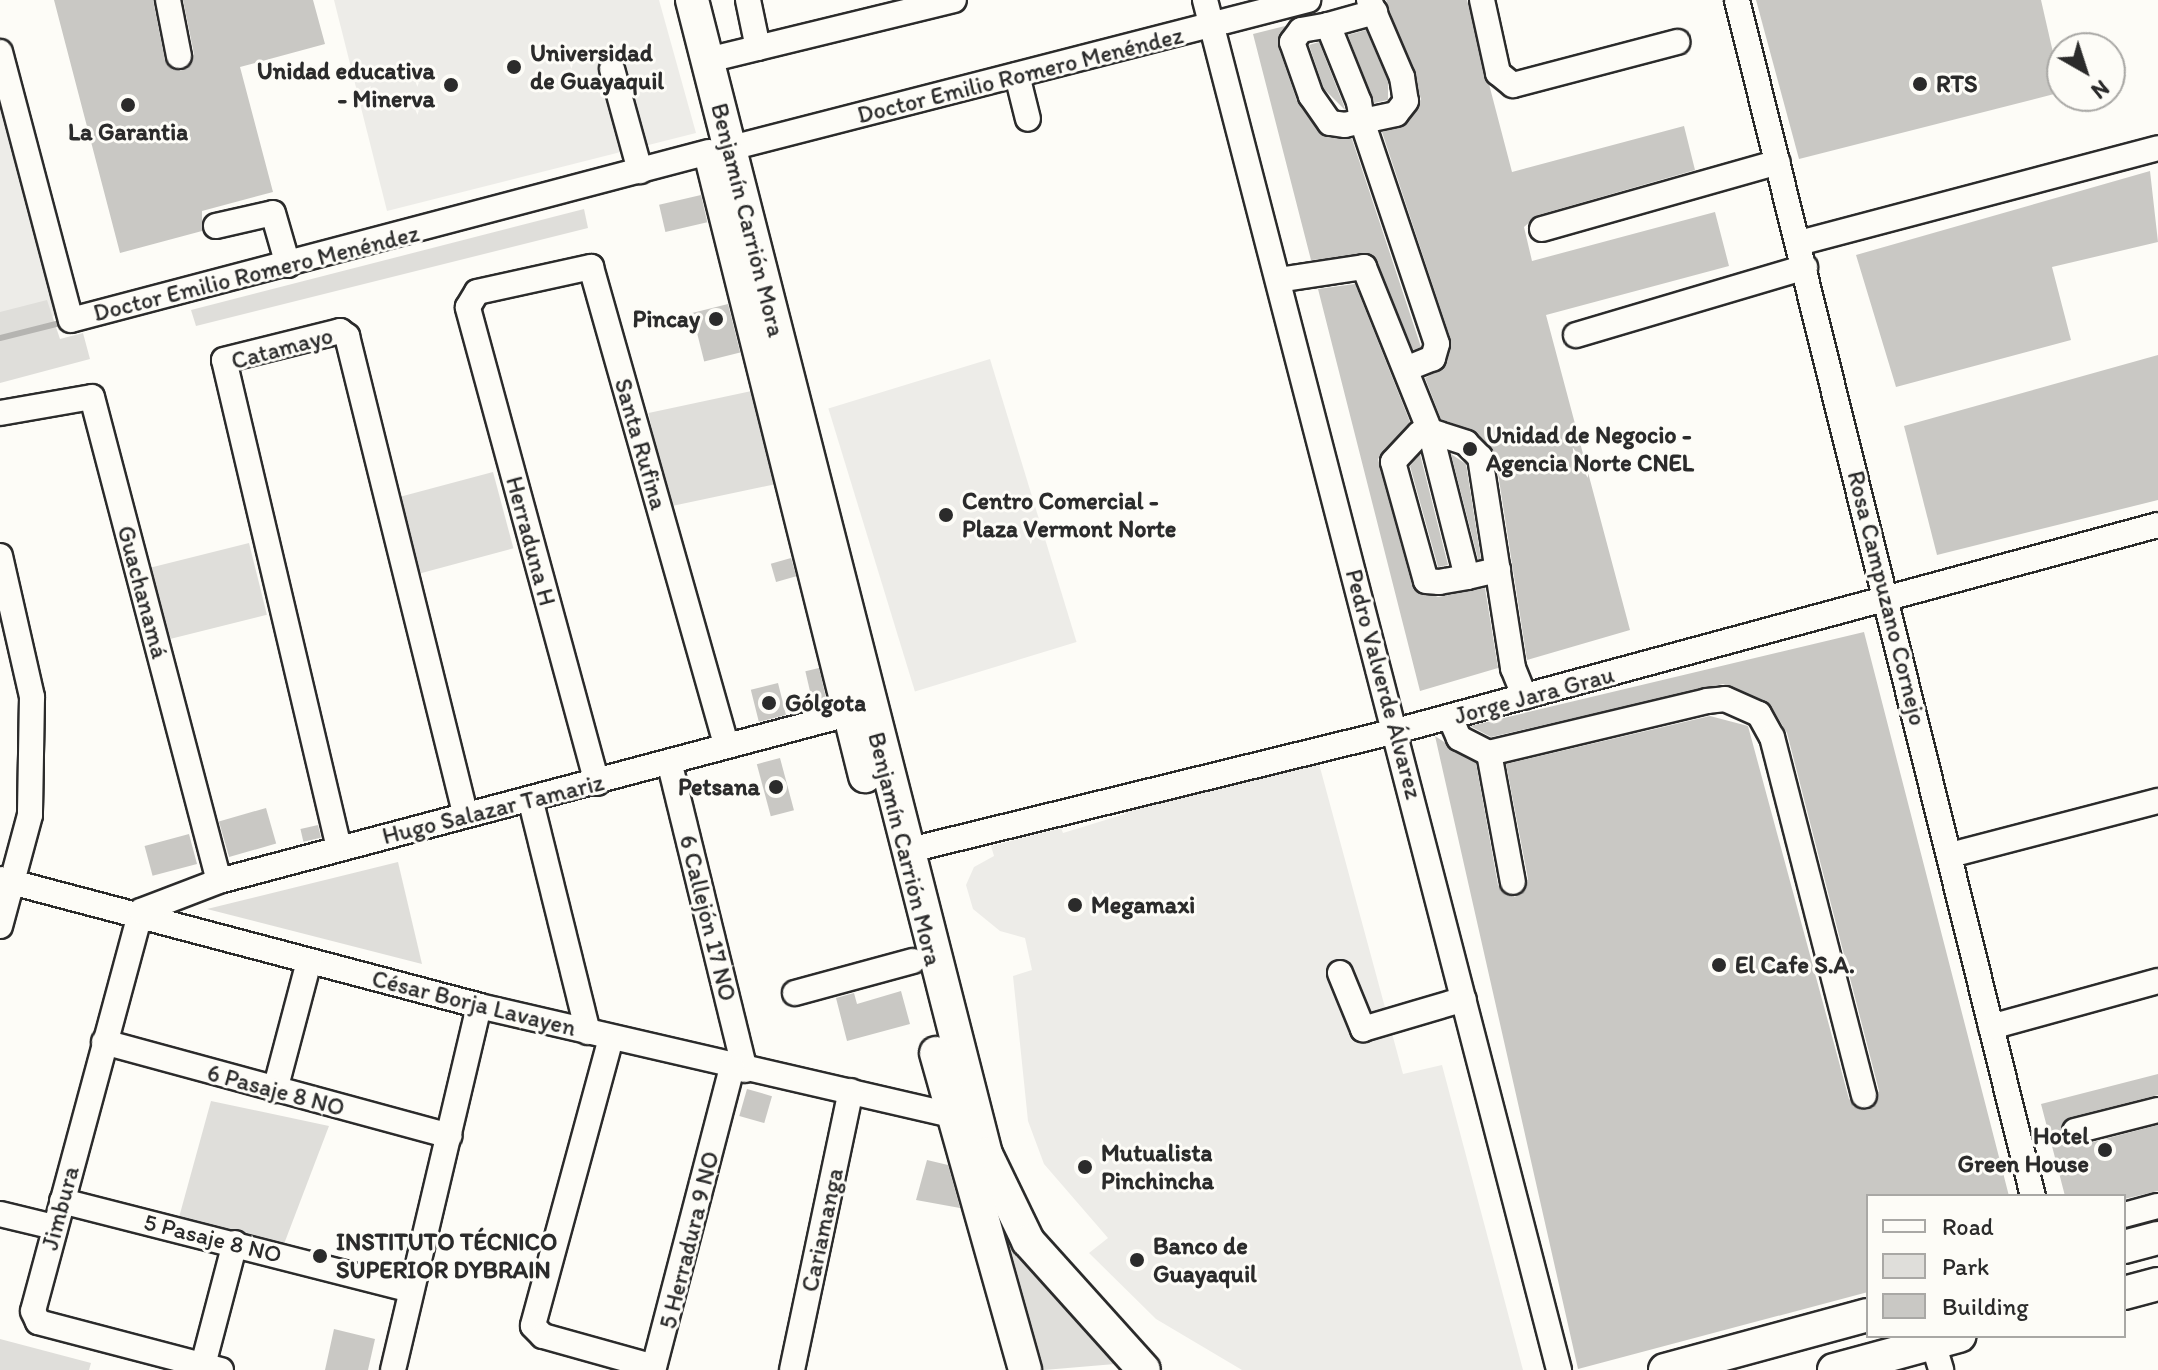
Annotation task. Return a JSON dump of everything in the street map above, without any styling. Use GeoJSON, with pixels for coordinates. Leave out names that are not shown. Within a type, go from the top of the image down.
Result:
{"type":"FeatureCollection","features":[{"type":"Feature","properties":{"kind":"main road","name":"Benjamín Carrión Mora"},"geometry":{"type":"LineString","coordinates":[[669,0],[720,150],[995,1183],[1054,1277],[1144,1370]]}},
{"type":"Feature","properties":{"kind":"main road","name":"Benjamín Carrión Mora"},"geometry":{"type":"LineString","coordinates":[[692,0],[708,60],[720,150],[848,714],[951,1115],[1025,1370]]}},
{"type":"Feature","properties":{"kind":"main road"},"geometry":{"type":"LineString","coordinates":[[2126,1246],[2158,1238]]}},
{"type":"Feature","properties":{"kind":"main road"},"geometry":{"type":"LineString","coordinates":[[2126,1292],[2158,1284]]}},
{"type":"Feature","properties":{"kind":"main road"},"geometry":{"type":"LineString","coordinates":[[1665,1370],[1866,1316]]}},
{"type":"Feature","properties":{"kind":"main road"},"geometry":{"type":"LineString","coordinates":[[1834,1370],[1944,1350]]}},
{"type":"Feature","properties":{"kind":"street"},"geometry":{"type":"LineString","coordinates":[[168,0],[179,56]]}},
{"type":"Feature","properties":{"kind":"street"},"geometry":{"type":"LineString","coordinates":[[748,0],[758,48]]}},
{"type":"Feature","properties":{"kind":"street"},"geometry":{"type":"LineString","coordinates":[[708,60],[954,0]]}},
{"type":"Feature","properties":{"kind":"street","name":"Pedro Valverde Álvarez"},"geometry":{"type":"LineString","coordinates":[[1205,0],[1559,1370]]}},
{"type":"Feature","properties":{"kind":"street","name":"Doctor Emilio Romero Menéndez"},"geometry":{"type":"LineString","coordinates":[[0,52],[71,320],[1308,0]]}},
{"type":"Feature","properties":{"kind":"street"},"geometry":{"type":"LineString","coordinates":[[1482,0],[1498,73],[1513,85],[1677,42]]}},
{"type":"Feature","properties":{"kind":"street","name":"Rosa Campuzano Cornejo"},"geometry":{"type":"LineString","coordinates":[[1737,0],[1888,600],[2033,1194]]}},
{"type":"Feature","properties":{"kind":"street"},"geometry":{"type":"LineString","coordinates":[[1372,6],[1406,101],[1396,114],[1330,123],[1300,70],[1294,35],[1328,25],[1372,6]]}},
{"type":"Feature","properties":{"kind":"street"},"geometry":{"type":"LineString","coordinates":[[1328,25],[1437,344],[1433,358],[1406,369]]}},
{"type":"Feature","properties":{"kind":"street"},"geometry":{"type":"LineString","coordinates":[[612,69],[640,171]]}},
{"type":"Feature","properties":{"kind":"street"},"geometry":{"type":"LineString","coordinates":[[1017,75],[1028,119]]}},
{"type":"Feature","properties":{"kind":"street"},"geometry":{"type":"LineString","coordinates":[[1576,335],[1802,255],[2158,148]]}},
{"type":"Feature","properties":{"kind":"street"},"geometry":{"type":"LineString","coordinates":[[1542,229],[1778,162]]}},
{"type":"Feature","properties":{"kind":"street"},"geometry":{"type":"LineString","coordinates":[[216,226],[273,213],[288,265]]}},
{"type":"Feature","properties":{"kind":"street","name":"Santa Rufina"},"geometry":{"type":"LineString","coordinates":[[471,298],[591,267],[726,744]]}},
{"type":"Feature","properties":{"kind":"street"},"geometry":{"type":"LineString","coordinates":[[1278,280],[1364,267],[1430,431],[1467,577]]}},
{"type":"Feature","properties":{"kind":"street","name":"Herraduna H"},"geometry":{"type":"LineString","coordinates":[[471,298],[597,783]]}},
{"type":"Feature","properties":{"kind":"street","name":"Catamayo"},"geometry":{"type":"LineString","coordinates":[[339,848],[224,360],[340,331],[347,336],[465,814]]}},
{"type":"Feature","properties":{"kind":"street","name":"Guachanamá"},"geometry":{"type":"LineString","coordinates":[[0,413],[92,397],[219,881]]}},
{"type":"Feature","properties":{"kind":"street"},"geometry":{"type":"LineString","coordinates":[[1498,570],[1426,581],[1393,462],[1409,439],[1430,431],[1466,443],[1480,457],[1498,570],[1513,668],[1525,697]]}},
{"type":"Feature","properties":{"kind":"street","name":"Jorge Jara Grau"},"geometry":{"type":"LineString","coordinates":[[906,851],[1450,717],[2158,525]]}},
{"type":"Feature","properties":{"kind":"street"},"geometry":{"type":"LineString","coordinates":[[0,556],[32,697],[30,815],[6,881],[0,926]]}},
{"type":"Feature","properties":{"kind":"street"},"geometry":{"type":"LineString","coordinates":[[1450,717],[1459,738],[1489,753],[1707,701],[1725,699],[1759,714],[1772,737],[1864,1095]]}},
{"type":"Feature","properties":{"kind":"street","name":"Hugo Salazar Tamariz"},"geometry":{"type":"LineString","coordinates":[[141,911],[219,881],[465,814],[531,802],[670,765],[726,744],[848,714]]}},
{"type":"Feature","properties":{"kind":"street"},"geometry":{"type":"LineString","coordinates":[[1489,753],[1513,882]]}},
{"type":"Feature","properties":{"kind":"street","name":"6 Callejón 17 NO"},"geometry":{"type":"LineString","coordinates":[[670,765],[739,1069]]}},
{"type":"Feature","properties":{"kind":"street"},"geometry":{"type":"LineString","coordinates":[[1950,855],[2158,801]]}},
{"type":"Feature","properties":{"kind":"street"},"geometry":{"type":"LineString","coordinates":[[531,802],[599,1035]]}},
{"type":"Feature","properties":{"kind":"street","name":"César Borja Lavayen"},"geometry":{"type":"LineString","coordinates":[[6,881],[141,911],[309,961],[479,1006],[739,1069],[951,1115]]}},
{"type":"Feature","properties":{"kind":"street","name":"Jimbura"},"geometry":{"type":"LineString","coordinates":[[141,911],[33,1311],[38,1322],[212,1367]]}},
{"type":"Feature","properties":{"kind":"street"},"geometry":{"type":"LineString","coordinates":[[275,1090],[309,961]]}},
{"type":"Feature","properties":{"kind":"street"},"geometry":{"type":"LineString","coordinates":[[795,993],[913,961]]}},
{"type":"Feature","properties":{"kind":"street"},"geometry":{"type":"LineString","coordinates":[[1340,973],[1363,1029],[1464,999]]}},
{"type":"Feature","properties":{"kind":"street"},"geometry":{"type":"LineString","coordinates":[[1991,1027],[2158,981]]}},
{"type":"Feature","properties":{"kind":"street"},"geometry":{"type":"LineString","coordinates":[[393,1370],[479,1006]]}},
{"type":"Feature","properties":{"kind":"street","name":"5 Herradura 9 NO"},"geometry":{"type":"LineString","coordinates":[[599,1035],[533,1326],[543,1336],[654,1367],[739,1069]]}},
{"type":"Feature","properties":{"kind":"street","name":"6 Pasaje 8 NO"},"geometry":{"type":"LineString","coordinates":[[104,1042],[449,1136]]}},
{"type":"Feature","properties":{"kind":"street","name":"Cariamanga"},"geometry":{"type":"LineString","coordinates":[[792,1370],[851,1091]]}},
{"type":"Feature","properties":{"kind":"street"},"geometry":{"type":"LineString","coordinates":[[2075,1131],[2158,1110]]}},
{"type":"Feature","properties":{"kind":"street","name":"5 Pasaje 8 NO"},"geometry":{"type":"LineString","coordinates":[[62,1201],[410,1290]]}},
{"type":"Feature","properties":{"kind":"street"},"geometry":{"type":"LineString","coordinates":[[2126,1214],[2158,1206]]}},
{"type":"Feature","properties":{"kind":"street"},"geometry":{"type":"LineString","coordinates":[[0,1214],[54,1227]]}},
{"type":"Feature","properties":{"kind":"street"},"geometry":{"type":"LineString","coordinates":[[212,1367],[235,1243]]}},
{"type":"Feature","properties":{"kind":"shaded area","name":"Universidad de Guayaquil"},"geometry":{"type":"Polygon","coordinates":[[[334,0],[659,0],[696,133],[387,211],[334,0]]]}},
{"type":"Feature","properties":{"kind":"shaded area"},"geometry":{"type":"Polygon","coordinates":[[[0,35],[68,313],[0,329],[0,35]]]}},
{"type":"Feature","properties":{"kind":"shaded area"},"geometry":{"type":"Polygon","coordinates":[[[990,359],[1077,642],[915,691],[828,408],[990,359]]]}},
{"type":"Feature","properties":{"kind":"shaded area"},"geometry":{"type":"Polygon","coordinates":[[[1318,760],[1403,1074],[1442,1065],[1523,1370],[1242,1370],[1156,1319],[1089,1253],[1108,1238],[1044,1164],[1028,1121],[1013,976],[1032,970],[1025,938],[1000,931],[973,909],[966,885],[974,867],[994,856],[991,846],[1061,828],[1063,833],[1125,814],[1124,806],[1318,760]]]}},
{"type":"Feature","properties":{"kind":"green space"},"geometry":{"type":"Polygon","coordinates":[[[584,209],[588,228],[196,326],[191,310],[584,209]]]}},
{"type":"Feature","properties":{"kind":"green space"},"geometry":{"type":"Polygon","coordinates":[[[47,300],[60,339],[83,333],[90,359],[0,383],[0,312],[47,300]]]}},
{"type":"Feature","properties":{"kind":"green space"},"geometry":{"type":"Polygon","coordinates":[[[761,389],[781,483],[668,507],[649,413],[761,389]]]}},
{"type":"Feature","properties":{"kind":"green space"},"geometry":{"type":"Polygon","coordinates":[[[493,472],[513,548],[420,573],[399,497],[493,472]]]}},
{"type":"Feature","properties":{"kind":"green space"},"geometry":{"type":"Polygon","coordinates":[[[249,543],[267,615],[166,640],[148,568],[249,543]]]}},
{"type":"Feature","properties":{"kind":"green space"},"geometry":{"type":"Polygon","coordinates":[[[398,862],[422,964],[207,909],[398,862]]]}},
{"type":"Feature","properties":{"kind":"green space"},"geometry":{"type":"Polygon","coordinates":[[[211,1101],[329,1126],[284,1244],[178,1221],[211,1101]]]}},
{"type":"Feature","properties":{"kind":"green space"},"geometry":{"type":"Polygon","coordinates":[[[1000,1224],[1115,1358],[1115,1364],[1044,1370],[1000,1224]]]}},
{"type":"Feature","properties":{"kind":"green space"},"geometry":{"type":"Polygon","coordinates":[[[0,1339],[91,1363],[89,1370],[0,1370],[0,1339]]]}},
{"type":"Feature","properties":{"kind":"building"},"geometry":{"type":"Polygon","coordinates":[[[54,0],[153,0],[165,60],[181,71],[194,54],[183,0],[313,0],[325,44],[240,67],[273,192],[202,211],[202,231],[120,253],[54,0]]]}},
{"type":"Feature","properties":{"kind":"building"},"geometry":{"type":"Polygon","coordinates":[[[1386,0],[1467,0],[1512,172],[1684,126],[1695,170],[1538,215],[1524,227],[1532,261],[1715,212],[1729,266],[1546,315],[1630,630],[1527,660],[1495,454],[1476,432],[1441,419],[1425,378],[1445,367],[1451,340],[1382,132],[1407,124],[1421,99],[1386,0]]]}},
{"type":"Feature","properties":{"kind":"building","name":"RTS"},"geometry":{"type":"Polygon","coordinates":[[[1756,0],[2041,0],[2048,32],[2046,96],[1799,159],[1756,0]]]}},
{"type":"Feature","properties":{"kind":"building"},"geometry":{"type":"Polygon","coordinates":[[[1285,26],[1278,46],[1297,101],[1322,135],[1352,139],[1421,347],[1413,350],[1374,256],[1311,260],[1253,34],[1285,26]]]}},
{"type":"Feature","properties":{"kind":"building"},"geometry":{"type":"Polygon","coordinates":[[[1366,30],[1388,81],[1388,100],[1374,103],[1348,35],[1366,30]]]}},
{"type":"Feature","properties":{"kind":"building"},"geometry":{"type":"Polygon","coordinates":[[[1319,42],[1345,110],[1324,89],[1309,45],[1319,42]]]}},
{"type":"Feature","properties":{"kind":"building"},"geometry":{"type":"Polygon","coordinates":[[[2150,171],[2158,242],[2052,267],[2071,340],[1896,387],[1856,255],[2150,171]]]}},
{"type":"Feature","properties":{"kind":"building"},"geometry":{"type":"Polygon","coordinates":[[[701,195],[707,222],[665,232],[659,205],[701,195]]]}},
{"type":"Feature","properties":{"kind":"building"},"geometry":{"type":"Polygon","coordinates":[[[1355,284],[1410,422],[1378,459],[1412,585],[1438,597],[1485,588],[1498,668],[1420,691],[1318,289],[1355,284]]]}},
{"type":"Feature","properties":{"kind":"building"},"geometry":{"type":"Polygon","coordinates":[[[728,304],[740,353],[704,361],[692,313],[728,304]]]}},
{"type":"Feature","properties":{"kind":"building"},"geometry":{"type":"Polygon","coordinates":[[[2158,355],[2158,500],[1937,555],[1904,426],[2158,355]]]}},
{"type":"Feature","properties":{"kind":"building"},"geometry":{"type":"Polygon","coordinates":[[[1420,454],[1448,565],[1438,567],[1410,466],[1420,454]]]}},
{"type":"Feature","properties":{"kind":"building"},"geometry":{"type":"Polygon","coordinates":[[[1451,454],[1466,464],[1481,559],[1478,559],[1451,454]]]}},
{"type":"Feature","properties":{"kind":"building"},"geometry":{"type":"Polygon","coordinates":[[[791,558],[796,576],[776,582],[771,564],[791,558]]]}},
{"type":"Feature","properties":{"kind":"building","name":"El Cafe S.A."},"geometry":{"type":"Polygon","coordinates":[[[1864,632],[2008,1194],[1866,1194],[1866,1293],[1578,1369],[1435,736],[1476,763],[1498,885],[1515,897],[1528,879],[1506,764],[1710,716],[1748,726],[1849,1099],[1867,1110],[1879,1091],[1787,733],[1771,706],[1723,684],[1491,737],[1470,726],[1864,632]]]}},
{"type":"Feature","properties":{"kind":"building"},"geometry":{"type":"Polygon","coordinates":[[[819,668],[827,703],[813,706],[805,671],[819,668]]]}},
{"type":"Feature","properties":{"kind":"building","name":"Gólgota"},"geometry":{"type":"Polygon","coordinates":[[[778,683],[786,715],[759,722],[751,690],[778,683]]]}},
{"type":"Feature","properties":{"kind":"building","name":"Petsana"},"geometry":{"type":"Polygon","coordinates":[[[780,758],[794,810],[771,816],[757,764],[780,758]]]}},
{"type":"Feature","properties":{"kind":"building"},"geometry":{"type":"Polygon","coordinates":[[[266,808],[276,844],[229,857],[219,822],[266,808]]]}},
{"type":"Feature","properties":{"kind":"building"},"geometry":{"type":"Polygon","coordinates":[[[318,825],[321,838],[303,842],[300,829],[318,825]]]}},
{"type":"Feature","properties":{"kind":"building"},"geometry":{"type":"Polygon","coordinates":[[[189,834],[197,864],[153,876],[145,846],[189,834]]]}},
{"type":"Feature","properties":{"kind":"building"},"geometry":{"type":"Polygon","coordinates":[[[901,991],[910,1024],[847,1041],[836,998],[854,993],[857,1004],[901,991]]]}},
{"type":"Feature","properties":{"kind":"building","name":"Hotel Green House"},"geometry":{"type":"Polygon","coordinates":[[[2158,1074],[2158,1095],[2071,1117],[2060,1134],[2078,1146],[2158,1125],[2158,1191],[2126,1199],[2126,1194],[2064,1194],[2041,1104],[2158,1074]]]}},
{"type":"Feature","properties":{"kind":"building"},"geometry":{"type":"Polygon","coordinates":[[[747,1089],[772,1096],[764,1123],[739,1116],[747,1089]]]}},
{"type":"Feature","properties":{"kind":"building"},"geometry":{"type":"Polygon","coordinates":[[[927,1160],[948,1165],[960,1208],[916,1200],[927,1160]]]}},
{"type":"Feature","properties":{"kind":"building"},"geometry":{"type":"Polygon","coordinates":[[[334,1329],[375,1339],[368,1370],[325,1370],[334,1329]]]}},
{"type":"Feature","properties":{"kind":"waterway"},"geometry":{"type":"LineString","coordinates":[[0,338],[64,322]]}},
{"type":"Feature","properties":{"kind":"place","name":"Universidad de Guayaquil"},"geometry":{"type":"Point","coordinates":[514,67]}},
{"type":"Feature","properties":{"kind":"place","name":"RTS"},"geometry":{"type":"Point","coordinates":[1920,84]}},
{"type":"Feature","properties":{"kind":"place","name":"Unidad educativa - Minerva"},"geometry":{"type":"Point","coordinates":[451,85]}},
{"type":"Feature","properties":{"kind":"place","name":"La Garantia"},"geometry":{"type":"Point","coordinates":[128,105]}},
{"type":"Feature","properties":{"kind":"place","name":"Pincay"},"geometry":{"type":"Point","coordinates":[716,319]}},
{"type":"Feature","properties":{"kind":"place","name":"Unidad de Negocio - Agencia Norte CNEL"},"geometry":{"type":"Point","coordinates":[1470,449]}},
{"type":"Feature","properties":{"kind":"place","name":"Centro Comercial - Plaza Vermont Norte"},"geometry":{"type":"Point","coordinates":[946,515]}},
{"type":"Feature","properties":{"kind":"place","name":"Gólgota"},"geometry":{"type":"Point","coordinates":[769,703]}},
{"type":"Feature","properties":{"kind":"place","name":"Petsana"},"geometry":{"type":"Point","coordinates":[776,787]}},
{"type":"Feature","properties":{"kind":"place","name":"Megamaxi"},"geometry":{"type":"Point","coordinates":[1075,905]}},
{"type":"Feature","properties":{"kind":"place","name":"El Cafe S.A."},"geometry":{"type":"Point","coordinates":[1719,965]}},
{"type":"Feature","properties":{"kind":"place","name":"Hotel Green House"},"geometry":{"type":"Point","coordinates":[2105,1150]}},
{"type":"Feature","properties":{"kind":"place","name":"Mutualista Pinchincha"},"geometry":{"type":"Point","coordinates":[1085,1167]}},
{"type":"Feature","properties":{"kind":"place","name":"INSTITUTO TÉCNICO SUPERIOR DYBRAIN"},"geometry":{"type":"Point","coordinates":[320,1256]}},
{"type":"Feature","properties":{"kind":"place","name":"Banco de Guayaquil"},"geometry":{"type":"Point","coordinates":[1137,1260]}}]}
